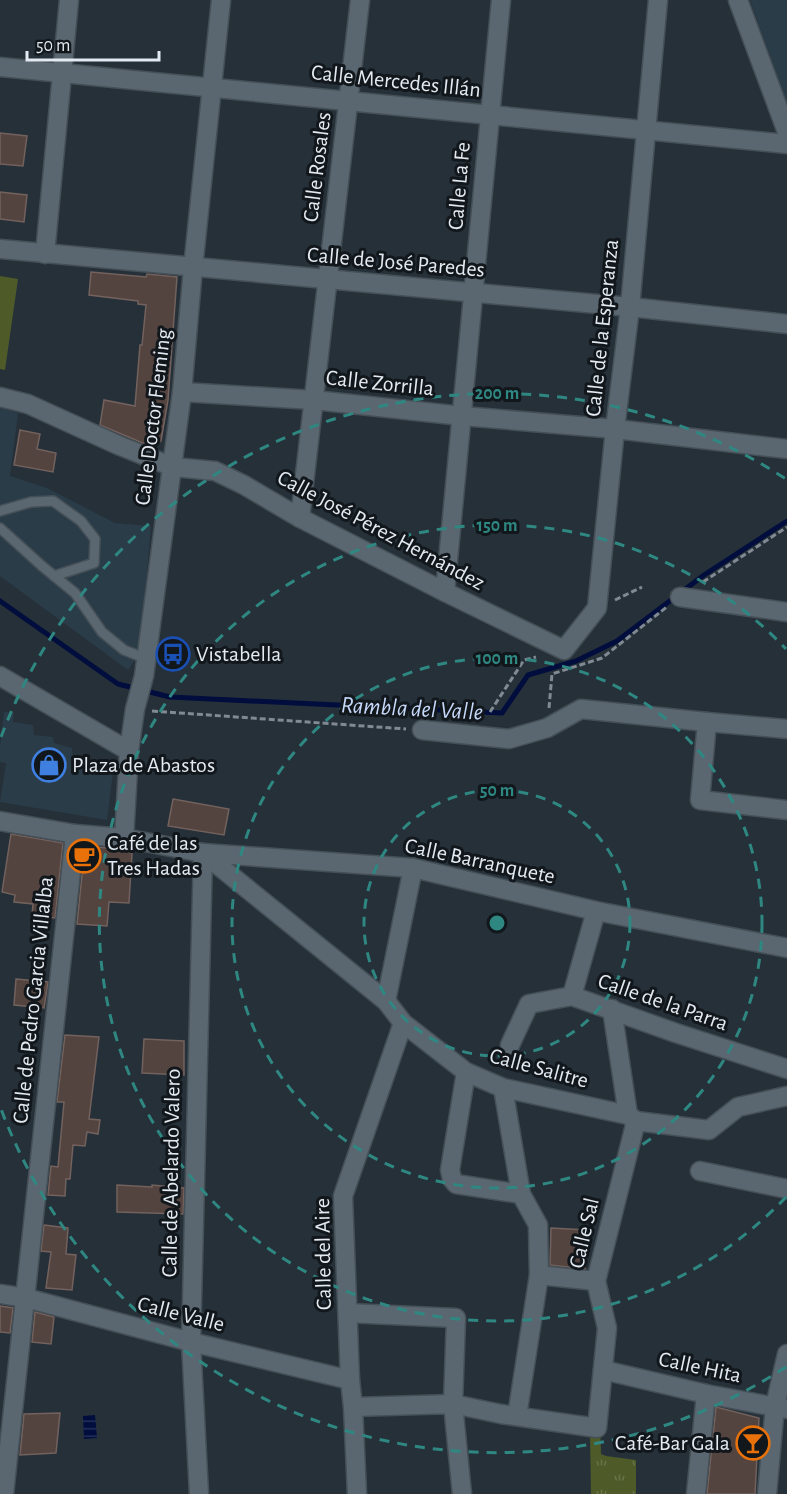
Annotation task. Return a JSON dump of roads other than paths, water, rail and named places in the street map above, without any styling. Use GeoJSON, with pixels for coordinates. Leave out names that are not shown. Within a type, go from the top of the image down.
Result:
{"type":"FeatureCollection","features":[{"type":"Feature","properties":{"kind":"street"},"geometry":{"type":"LineString","coordinates":[[45,254],[69,0]]}},
{"type":"Feature","properties":{"kind":"street","name":"Calle Doctor Fleming"},"geometry":{"type":"LineString","coordinates":[[124,838],[129,751],[135,709],[145,668],[182,392],[221,0]]}},
{"type":"Feature","properties":{"kind":"street","name":"Calle Rosales"},"geometry":{"type":"LineString","coordinates":[[300,518],[360,0]]}},
{"type":"Feature","properties":{"kind":"street","name":"Calle La Fe"},"geometry":{"type":"LineString","coordinates":[[445,592],[501,0]]}},
{"type":"Feature","properties":{"kind":"street","name":"Calle de la Esperanza"},"geometry":{"type":"LineString","coordinates":[[564,650],[597,608],[630,307],[658,0]]}},
{"type":"Feature","properties":{"kind":"street"},"geometry":{"type":"LineString","coordinates":[[738,0],[787,132]]}},
{"type":"Feature","properties":{"kind":"street","name":"Calle Mercedes Illán"},"geometry":{"type":"LineString","coordinates":[[0,67],[787,144]]}},
{"type":"Feature","properties":{"kind":"street","name":"Calle de José Paredes"},"geometry":{"type":"LineString","coordinates":[[0,249],[630,307],[787,324]]}},
{"type":"Feature","properties":{"kind":"street","name":"Calle Zorrilla"},"geometry":{"type":"LineString","coordinates":[[182,392],[314,400],[615,429],[787,449]]}},
{"type":"Feature","properties":{"kind":"street","name":"Calle José Pérez Hernández"},"geometry":{"type":"LineString","coordinates":[[0,397],[28,404],[173,467],[215,471],[300,518],[564,650]]}},
{"type":"Feature","properties":{"kind":"street"},"geometry":{"type":"LineString","coordinates":[[680,597],[787,612]]}},
{"type":"Feature","properties":{"kind":"street"},"geometry":{"type":"LineString","coordinates":[[0,676],[129,751]]}},
{"type":"Feature","properties":{"kind":"street"},"geometry":{"type":"LineString","coordinates":[[422,730],[509,738],[547,728],[581,709],[787,729]]}},
{"type":"Feature","properties":{"kind":"street"},"geometry":{"type":"LineString","coordinates":[[707,722],[700,800],[787,810]]}},
{"type":"Feature","properties":{"kind":"street","name":"Calle Barranquete"},"geometry":{"type":"LineString","coordinates":[[0,820],[75,834],[124,838],[203,853],[412,868],[596,911],[787,948]]}},
{"type":"Feature","properties":{"kind":"street","name":"Calle de Pedro Garcia Villalba"},"geometry":{"type":"LineString","coordinates":[[4,1494],[75,834]]}},
{"type":"Feature","properties":{"kind":"street","name":"Calle Salitre"},"geometry":{"type":"LineString","coordinates":[[203,853],[386,1001],[403,1023],[466,1072],[503,1088],[632,1118],[709,1130],[738,1107],[787,1096]]}},
{"type":"Feature","properties":{"kind":"street","name":"Calle de Abelardo Valero"},"geometry":{"type":"LineString","coordinates":[[200,1494],[191,1342],[203,853]]}},
{"type":"Feature","properties":{"kind":"street"},"geometry":{"type":"LineString","coordinates":[[386,1001],[412,868]]}},
{"type":"Feature","properties":{"kind":"street","name":"Calle de la Parra"},"geometry":{"type":"LineString","coordinates":[[596,911],[572,996],[787,1069]]}},
{"type":"Feature","properties":{"kind":"street"},"geometry":{"type":"LineString","coordinates":[[510,1045],[529,1004],[572,996]]}},
{"type":"Feature","properties":{"kind":"street","name":"Calle Sal"},"geometry":{"type":"LineString","coordinates":[[517,1416],[597,1428],[607,1328],[596,1281],[632,1118],[612,1009]]}},
{"type":"Feature","properties":{"kind":"street","name":"Calle del Aire"},"geometry":{"type":"LineString","coordinates":[[357,1494],[343,1196],[403,1023]]}},
{"type":"Feature","properties":{"kind":"street"},"geometry":{"type":"LineString","coordinates":[[466,1072],[450,1170],[452,1179],[456,1184],[521,1194]]}},
{"type":"Feature","properties":{"kind":"street"},"geometry":{"type":"LineString","coordinates":[[353,1407],[453,1404],[517,1416],[539,1275],[538,1225],[521,1194],[503,1088]]}},
{"type":"Feature","properties":{"kind":"street"},"geometry":{"type":"LineString","coordinates":[[700,1171],[787,1189]]}},
{"type":"Feature","properties":{"kind":"street"},"geometry":{"type":"LineString","coordinates":[[539,1275],[596,1281]]}},
{"type":"Feature","properties":{"kind":"street","name":"Calle Valle"},"geometry":{"type":"LineString","coordinates":[[0,1294],[26,1298],[191,1342],[350,1380]]}},
{"type":"Feature","properties":{"kind":"street"},"geometry":{"type":"LineString","coordinates":[[348,1313],[456,1318],[453,1404],[462,1494]]}},
{"type":"Feature","properties":{"kind":"street"},"geometry":{"type":"LineString","coordinates":[[767,1494],[787,1354]]}},
{"type":"Feature","properties":{"kind":"street","name":"Calle Hita"},"geometry":{"type":"LineString","coordinates":[[603,1370],[706,1394],[781,1408]]}},
{"type":"Feature","properties":{"kind":"street"},"geometry":{"type":"LineString","coordinates":[[696,1494],[706,1394]]}},
{"type":"Feature","properties":{"kind":"lane"},"geometry":{"type":"LineString","coordinates":[[0,511],[31,502],[53,501],[81,521],[95,539],[94,563],[54,576]]}},
{"type":"Feature","properties":{"kind":"lane"},"geometry":{"type":"LineString","coordinates":[[0,528],[75,593],[102,632],[145,668]]}},
{"type":"Feature","properties":{"kind":"waterway","name":"Rambla del Valle"},"geometry":{"type":"LineString","coordinates":[[0,601],[118,684],[170,697],[502,713],[528,675],[576,661],[617,641],[704,575],[787,521]]}},
{"type":"Feature","properties":{"kind":"place","name":"Vistabella"},"geometry":{"type":"Point","coordinates":[173,654]}},
{"type":"Feature","properties":{"kind":"place","name":"Plaza de Abastos"},"geometry":{"type":"Point","coordinates":[49,765]}},
{"type":"Feature","properties":{"kind":"place","name":"Café de las Tres Hadas"},"geometry":{"type":"Point","coordinates":[84,856]}},
{"type":"Feature","properties":{"kind":"place","name":"Café-Bar Gala"},"geometry":{"type":"Point","coordinates":[753,1443]}}]}
